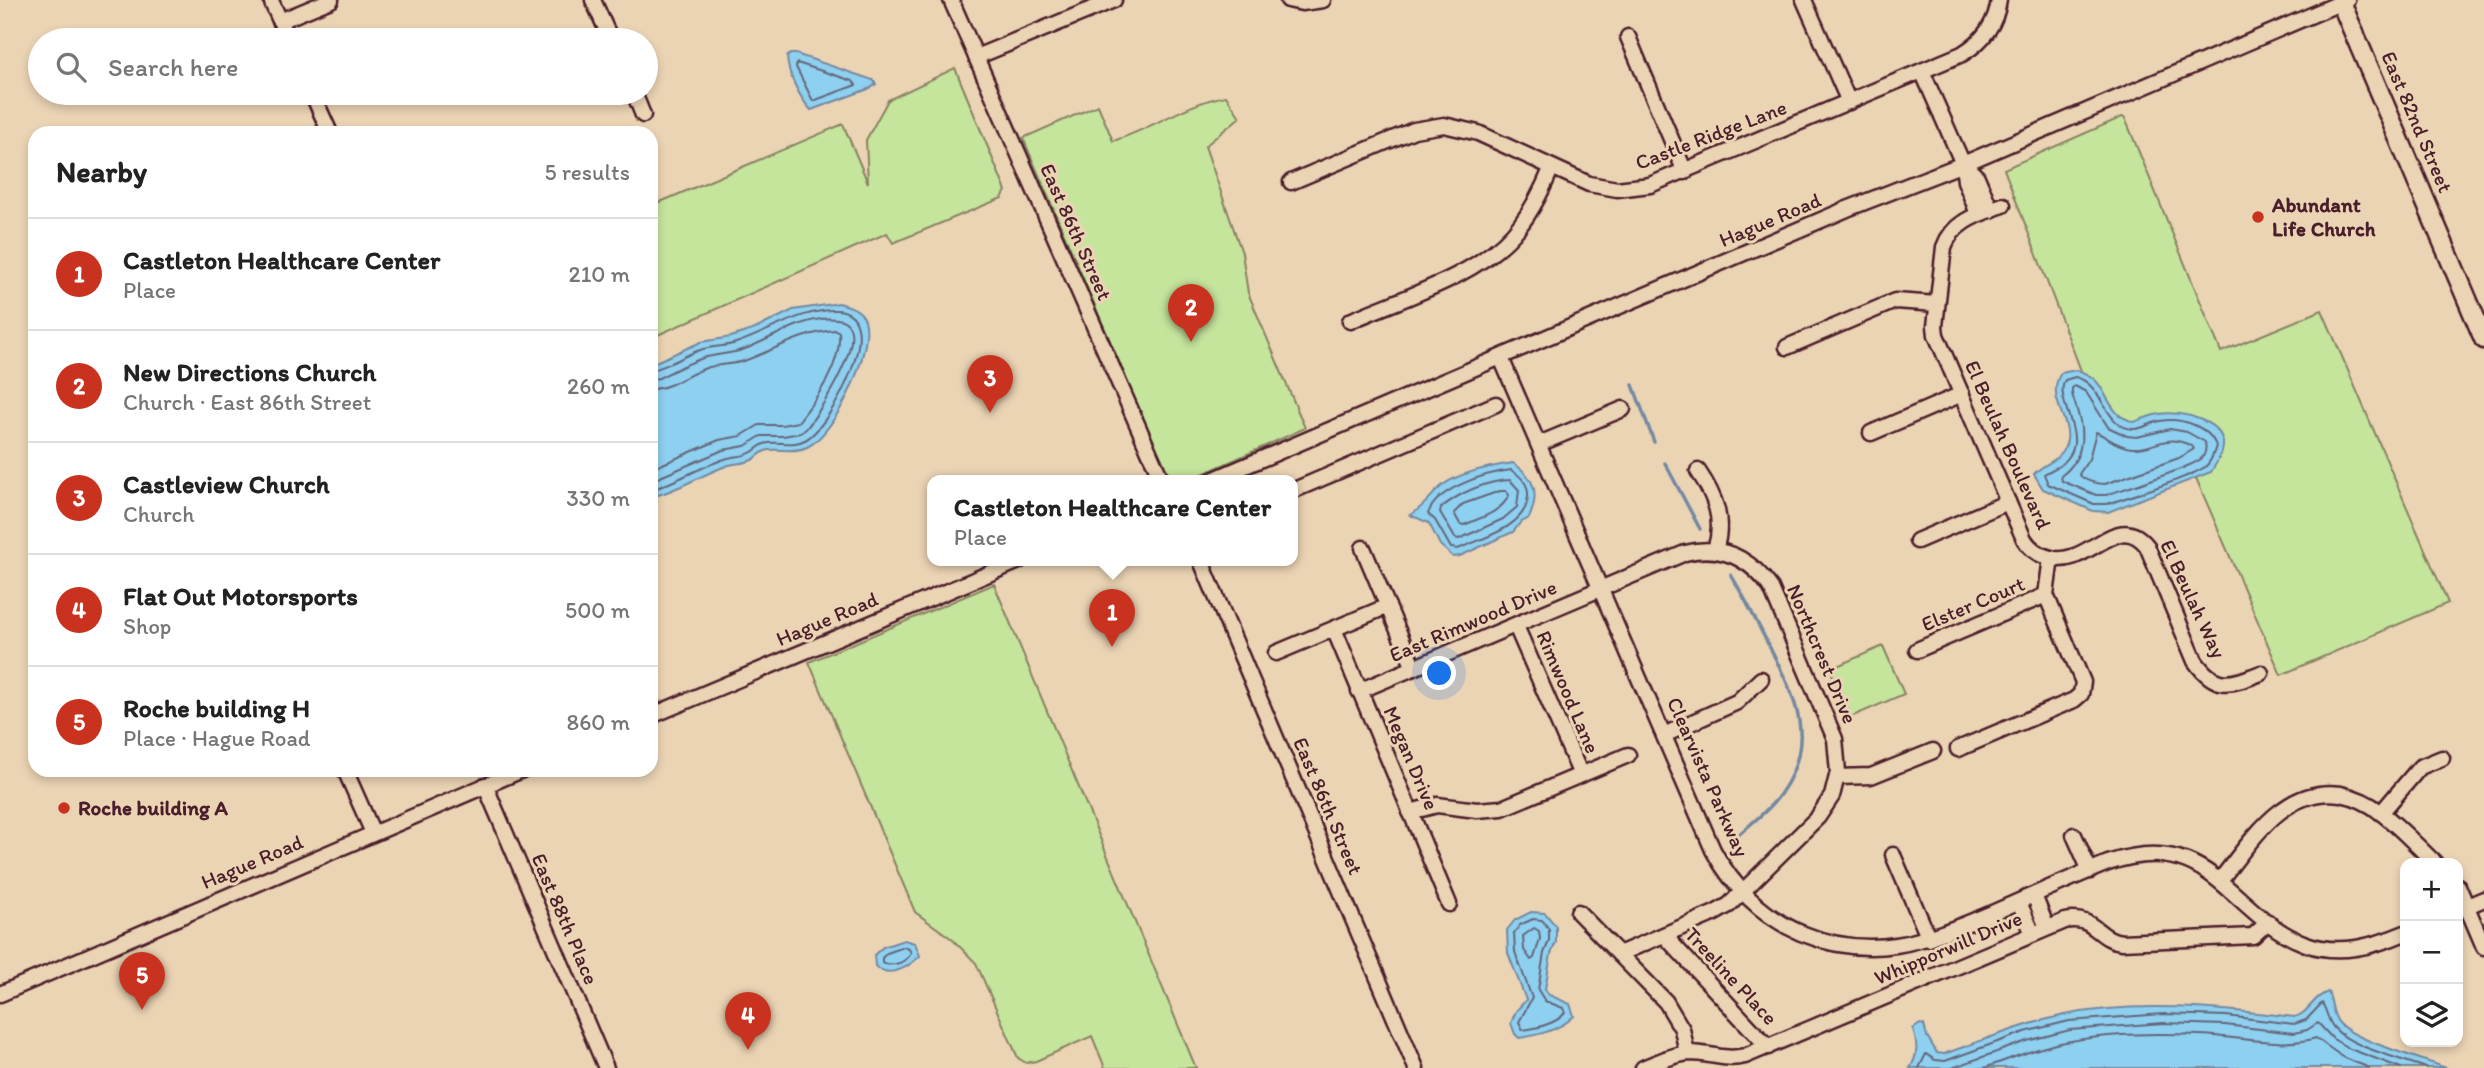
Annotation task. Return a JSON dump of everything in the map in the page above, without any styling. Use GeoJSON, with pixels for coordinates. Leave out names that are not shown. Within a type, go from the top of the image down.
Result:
{"type":"FeatureCollection","features":[{"type":"Feature","properties":{"kind":"main road","name":"East 82nd Street"},"geometry":{"type":"LineString","coordinates":[[2343,1],[2484,339]]}},
{"type":"Feature","properties":{"kind":"street"},"geometry":{"type":"LineString","coordinates":[[280,21],[331,0]]}},
{"type":"Feature","properties":{"kind":"street"},"geometry":{"type":"LineString","coordinates":[[593,0],[606,28]]}},
{"type":"Feature","properties":{"kind":"street","name":"East 86th Street"},"geometry":{"type":"LineString","coordinates":[[951,0],[1159,475]]}},
{"type":"Feature","properties":{"kind":"street"},"geometry":{"type":"LineString","coordinates":[[976,57],[1114,0]]}},
{"type":"Feature","properties":{"kind":"street"},"geometry":{"type":"LineString","coordinates":[[1288,0],[1303,3],[1323,0]]}},
{"type":"Feature","properties":{"kind":"street"},"geometry":{"type":"LineString","coordinates":[[1804,0],[1849,102]]}},
{"type":"Feature","properties":{"kind":"street","name":"Castle Ridge Lane"},"geometry":{"type":"LineString","coordinates":[[1291,182],[1414,130],[1439,125],[1478,133],[1551,169],[1589,184],[1617,189],[1646,186],[1685,172],[1962,54],[1976,44],[1992,24],[1999,0]]}},
{"type":"Feature","properties":{"kind":"street","name":"Hague Road"},"geometry":{"type":"LineString","coordinates":[[1224,475],[2343,1]]}},
{"type":"Feature","properties":{"kind":"street"},"geometry":{"type":"LineString","coordinates":[[272,3],[283,28]]}},
{"type":"Feature","properties":{"kind":"street"},"geometry":{"type":"LineString","coordinates":[[1628,37],[1685,172]]}},
{"type":"Feature","properties":{"kind":"street","name":"El Beulah Boulevard"},"geometry":{"type":"LineString","coordinates":[[1922,71],[1963,164],[1977,177],[1991,210],[1956,227],[1947,241],[1937,304],[1936,335],[2026,543],[2039,554],[2051,558],[2046,595]]}},
{"type":"Feature","properties":{"kind":"street"},"geometry":{"type":"LineString","coordinates":[[317,105],[327,126]]}},
{"type":"Feature","properties":{"kind":"street"},"geometry":{"type":"LineString","coordinates":[[639,105],[643,114]]}},
{"type":"Feature","properties":{"kind":"street"},"geometry":{"type":"LineString","coordinates":[[1350,321],[1454,276],[1491,254],[1525,219],[1551,169]]}},
{"type":"Feature","properties":{"kind":"street"},"geometry":{"type":"LineString","coordinates":[[1787,347],[1895,300],[1937,304]]}},
{"type":"Feature","properties":{"kind":"street","name":"Clearvista Parkway"},"geometry":{"type":"LineString","coordinates":[[1501,358],[1713,850],[1743,891],[1776,919],[1792,929],[1828,943],[1881,948],[1929,939],[2122,859],[2156,856],[2190,863],[2220,880],[2268,922],[2297,940],[2331,949],[2365,947],[2400,935]]}},
{"type":"Feature","properties":{"kind":"street"},"geometry":{"type":"LineString","coordinates":[[1871,433],[1962,394]]}},
{"type":"Feature","properties":{"kind":"street"},"geometry":{"type":"LineString","coordinates":[[1298,488],[1496,404]]}},
{"type":"Feature","properties":{"kind":"street"},"geometry":{"type":"LineString","coordinates":[[1539,444],[1623,409]]}},
{"type":"Feature","properties":{"kind":"street"},"geometry":{"type":"LineString","coordinates":[[1698,471],[1716,501],[1719,531],[1715,551]]}},
{"type":"Feature","properties":{"kind":"street"},"geometry":{"type":"LineString","coordinates":[[1917,541],[2008,502]]}},
{"type":"Feature","properties":{"kind":"street","name":"El Beulah Way"},"geometry":{"type":"LineString","coordinates":[[2051,558],[2075,557],[2115,534],[2128,532],[2138,535],[2147,546],[2195,661],[2203,673],[2216,682],[2231,684],[2261,673]]}},
{"type":"Feature","properties":{"kind":"street"},"geometry":{"type":"LineString","coordinates":[[1363,548],[1413,668]]}},
{"type":"Feature","properties":{"kind":"street","name":"Northcrest Drive"},"geometry":{"type":"LineString","coordinates":[[1602,590],[1685,553],[1715,551],[1736,556],[1751,565],[1762,574],[1771,588],[1838,748],[1837,777],[1832,796],[1818,817],[1743,891],[1719,911],[1619,954]]}},
{"type":"Feature","properties":{"kind":"street","name":"Hague Road"},"geometry":{"type":"LineString","coordinates":[[658,713],[1007,566]]}},
{"type":"Feature","properties":{"kind":"street","name":"East 86th Street"},"geometry":{"type":"LineString","coordinates":[[1202,566],[1416,1068]]}},
{"type":"Feature","properties":{"kind":"street","name":"East Rimwood Drive"},"geometry":{"type":"LineString","coordinates":[[1360,691],[1602,590]]}},
{"type":"Feature","properties":{"kind":"street"},"geometry":{"type":"LineString","coordinates":[[1958,749],[2074,700],[2082,691],[2083,682],[2046,595]]}},
{"type":"Feature","properties":{"kind":"street","name":"Elster Court"},"geometry":{"type":"LineString","coordinates":[[1917,650],[2046,595]]}},
{"type":"Feature","properties":{"kind":"street"},"geometry":{"type":"LineString","coordinates":[[1276,653],[1388,606]]}},
{"type":"Feature","properties":{"kind":"street","name":"Rimwood Lane"},"geometry":{"type":"LineString","coordinates":[[1516,625],[1581,775]]}},
{"type":"Feature","properties":{"kind":"street","name":"Megan Drive"},"geometry":{"type":"LineString","coordinates":[[1334,629],[1449,904]]}},
{"type":"Feature","properties":{"kind":"street"},"geometry":{"type":"LineString","coordinates":[[1664,735],[1737,702],[1761,678]]}},
{"type":"Feature","properties":{"kind":"street"},"geometry":{"type":"LineString","coordinates":[[1837,777],[1871,776],[1933,751]]}},
{"type":"Feature","properties":{"kind":"street"},"geometry":{"type":"LineString","coordinates":[[1410,812],[1437,805],[1477,810],[1498,809],[1628,755]]}},
{"type":"Feature","properties":{"kind":"street"},"geometry":{"type":"LineString","coordinates":[[2381,813],[2420,767],[2442,758]]}},
{"type":"Feature","properties":{"kind":"street"},"geometry":{"type":"LineString","coordinates":[[348,777],[373,833]]}},
{"type":"Feature","properties":{"kind":"street","name":"Hague Road"},"geometry":{"type":"LineString","coordinates":[[0,994],[505,777]]}},
{"type":"Feature","properties":{"kind":"street","name":"East 88th Place"},"geometry":{"type":"LineString","coordinates":[[485,785],[606,1068]]}},
{"type":"Feature","properties":{"kind":"street"},"geometry":{"type":"LineString","coordinates":[[2220,880],[2274,815],[2299,799],[2328,793],[2361,800],[2381,813],[2430,858]]}},
{"type":"Feature","properties":{"kind":"street"},"geometry":{"type":"LineString","coordinates":[[2074,835],[2090,871]]}},
{"type":"Feature","properties":{"kind":"street"},"geometry":{"type":"LineString","coordinates":[[1893,855],[1929,939]]}},
{"type":"Feature","properties":{"kind":"street"},"geometry":{"type":"LineString","coordinates":[[2034,895],[2047,928]]}},
{"type":"Feature","properties":{"kind":"street"},"geometry":{"type":"LineString","coordinates":[[2484,899],[2463,908],[2484,947]]}},
{"type":"Feature","properties":{"kind":"street"},"geometry":{"type":"LineString","coordinates":[[2019,902],[2033,934]]}},
{"type":"Feature","properties":{"kind":"street"},"geometry":{"type":"LineString","coordinates":[[1578,912],[1672,1011],[1682,1029],[1688,1054]]}},
{"type":"Feature","properties":{"kind":"street","name":"Whipporwill Drive"},"geometry":{"type":"LineString","coordinates":[[1650,1067],[1688,1054],[1729,1059],[1745,1056],[2065,921],[2083,920],[2095,926],[2108,939],[2122,942],[2253,936],[2268,922]]}},
{"type":"Feature","properties":{"kind":"street","name":"Treeline Place"},"geometry":{"type":"LineString","coordinates":[[1664,934],[1768,1047]]}},
{"type":"Feature","properties":{"kind":"green space"},"geometry":{"type":"Polygon","coordinates":[[[955,68],[1006,191],[1002,198],[893,243],[887,233],[658,335],[658,203],[843,124],[868,183],[866,140],[888,100],[955,68]]]}},
{"type":"Feature","properties":{"kind":"green space"},"geometry":{"type":"Polygon","coordinates":[[[1226,96],[1240,117],[1205,146],[1242,253],[1248,293],[1305,428],[1200,475],[1167,475],[1023,138],[1098,105],[1113,141],[1211,99],[1226,96]]]}},
{"type":"Feature","properties":{"kind":"green space"},"geometry":{"type":"Polygon","coordinates":[[[2125,118],[2221,352],[2322,310],[2448,603],[2281,675],[2193,471],[2104,431],[2004,169],[2125,118]]]}},
{"type":"Feature","properties":{"kind":"green space"},"geometry":{"type":"Polygon","coordinates":[[[994,584],[1196,1068],[1105,1068],[1092,1036],[1036,1061],[1026,1063],[1018,1058],[976,963],[952,939],[915,912],[809,662],[994,584]]]}},
{"type":"Feature","properties":{"kind":"green space"},"geometry":{"type":"Polygon","coordinates":[[[1883,646],[1904,694],[1851,717],[1830,669],[1883,646]]]}},
{"type":"Feature","properties":{"kind":"water"},"geometry":{"type":"Polygon","coordinates":[[[790,54],[873,80],[876,84],[811,110],[802,99],[792,78],[787,57],[790,54]]]}},
{"type":"Feature","properties":{"kind":"water"},"geometry":{"type":"Polygon","coordinates":[[[839,303],[861,313],[865,320],[864,351],[858,370],[829,426],[807,447],[765,451],[754,459],[726,466],[658,495],[658,361],[701,342],[731,337],[755,329],[793,310],[839,303]]]}},
{"type":"Feature","properties":{"kind":"water"},"geometry":{"type":"Polygon","coordinates":[[[2076,370],[2098,383],[2118,414],[2128,420],[2134,422],[2153,415],[2179,414],[2200,419],[2217,430],[2223,447],[2211,472],[2108,512],[2093,511],[2043,489],[2034,474],[2058,457],[2067,440],[2067,430],[2056,393],[2057,383],[2061,373],[2076,370]]]}},
{"type":"Feature","properties":{"kind":"water"},"geometry":{"type":"Polygon","coordinates":[[[1513,463],[1531,480],[1535,494],[1529,518],[1520,523],[1513,532],[1453,557],[1440,545],[1429,523],[1410,515],[1450,481],[1476,471],[1513,463]]]}},
{"type":"Feature","properties":{"kind":"water"},"geometry":{"type":"Polygon","coordinates":[[[1531,912],[1545,913],[1556,926],[1556,942],[1551,954],[1545,989],[1549,995],[1570,1004],[1574,1016],[1549,1031],[1519,1038],[1511,1023],[1516,1011],[1526,1000],[1508,953],[1507,930],[1515,920],[1531,912]]]}},
{"type":"Feature","properties":{"kind":"water"},"geometry":{"type":"Polygon","coordinates":[[[904,940],[915,943],[920,956],[904,968],[892,972],[875,966],[874,955],[883,947],[904,940]]]}},
{"type":"Feature","properties":{"kind":"water"},"geometry":{"type":"Polygon","coordinates":[[[2328,992],[2336,1019],[2347,1030],[2373,1043],[2446,1068],[1910,1068],[1916,1049],[1913,1029],[1920,1024],[1924,1025],[1937,1053],[1944,1054],[2034,1023],[2093,1010],[2179,1007],[2294,1017],[2303,1013],[2328,992]]]}},
{"type":"Feature","properties":{"kind":"waterway"},"geometry":{"type":"LineString","coordinates":[[1633,385],[1654,442]]}},
{"type":"Feature","properties":{"kind":"waterway"},"geometry":{"type":"LineString","coordinates":[[1665,463],[1700,529]]}},
{"type":"Feature","properties":{"kind":"waterway"},"geometry":{"type":"LineString","coordinates":[[1731,575],[1787,683],[1799,719],[1800,737],[1792,774],[1781,793],[1766,811],[1735,838]]}},
{"type":"Feature","properties":{"kind":"place","name":"Abundant Life Church"},"geometry":{"type":"Point","coordinates":[2258,217]}},
{"type":"Feature","properties":{"kind":"place","name":"New Directions Church"},"geometry":{"type":"Point","coordinates":[1191,342]}},
{"type":"Feature","properties":{"kind":"place","name":"Castleview Church"},"geometry":{"type":"Point","coordinates":[990,413]}},
{"type":"Feature","properties":{"kind":"place","name":"Castleton Healthcare Center"},"geometry":{"type":"Point","coordinates":[1112,647]}},
{"type":"Feature","properties":{"kind":"place","name":"Roche building A"},"geometry":{"type":"Point","coordinates":[64,808]}},
{"type":"Feature","properties":{"kind":"place","name":"Roche building H"},"geometry":{"type":"Point","coordinates":[142,1010]}},
{"type":"Feature","properties":{"kind":"place","name":"Flat Out Motorsports"},"geometry":{"type":"Point","coordinates":[748,1050]}}]}
